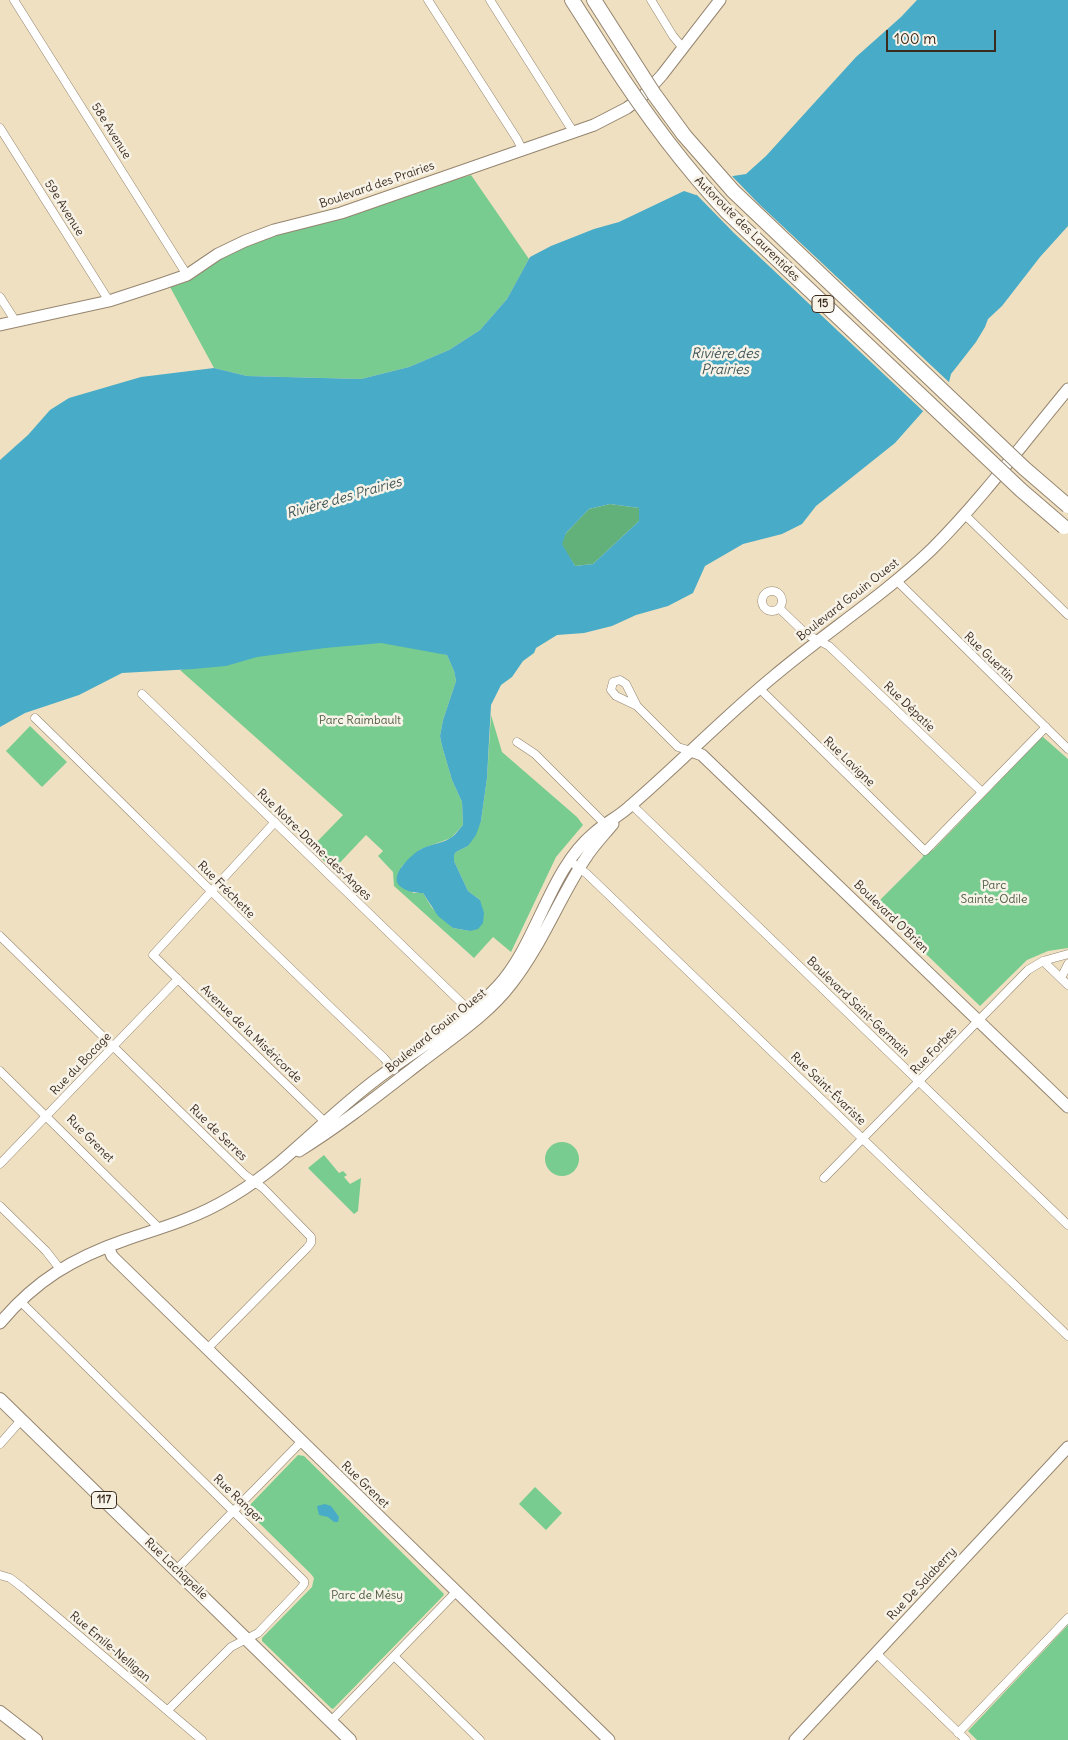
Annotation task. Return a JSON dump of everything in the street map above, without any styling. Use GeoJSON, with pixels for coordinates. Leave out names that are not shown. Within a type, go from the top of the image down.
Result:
{"type":"FeatureCollection","features":[{"type":"Feature","properties":{"kind":"highway","name":"Autoroute des Laurentides"},"geometry":{"type":"LineString","coordinates":[[572,0],[663,138],[690,173],[726,212],[1021,490],[1066,529]]}},
{"type":"Feature","properties":{"kind":"highway","name":"Autoroute des Laurentides"},"geometry":{"type":"LineString","coordinates":[[594,0],[654,94],[684,135],[736,195],[1068,506]]}},
{"type":"Feature","properties":{"kind":"main road","name":"Rue Lachapelle"},"geometry":{"type":"LineString","coordinates":[[0,1399],[350,1740]]}},
{"type":"Feature","properties":{"kind":"main road"},"geometry":{"type":"LineString","coordinates":[[0,1712],[36,1740]]}},
{"type":"Feature","properties":{"kind":"street","name":"58e Avenue"},"geometry":{"type":"LineString","coordinates":[[14,0],[187,275]]}},
{"type":"Feature","properties":{"kind":"street"},"geometry":{"type":"LineString","coordinates":[[428,0],[522,150]]}},
{"type":"Feature","properties":{"kind":"street"},"geometry":{"type":"LineString","coordinates":[[490,0],[574,133]]}},
{"type":"Feature","properties":{"kind":"street"},"geometry":{"type":"LineString","coordinates":[[651,0],[673,36],[683,48]]}},
{"type":"Feature","properties":{"kind":"street","name":"Boulevard des Prairies"},"geometry":{"type":"LineString","coordinates":[[0,325],[109,300],[187,275],[218,254],[274,230],[336,215],[574,133],[608,118],[640,99],[660,78],[720,0]]}},
{"type":"Feature","properties":{"kind":"street","name":"59e Avenue"},"geometry":{"type":"LineString","coordinates":[[0,128],[109,300]]}},
{"type":"Feature","properties":{"kind":"street"},"geometry":{"type":"LineString","coordinates":[[0,297],[16,322]]}},
{"type":"Feature","properties":{"kind":"street","name":"Boulevard Gouin Ouest"},"geometry":{"type":"LineString","coordinates":[[0,1323],[36,1286],[60,1269],[85,1255],[160,1229],[213,1207],[254,1182],[329,1125],[400,1078],[478,1018],[505,992],[528,960],[588,838],[607,826],[628,808],[759,688],[896,580],[933,547],[964,514],[1068,389]]}},
{"type":"Feature","properties":{"kind":"street"},"geometry":{"type":"LineString","coordinates":[[964,514],[1068,615]]}},
{"type":"Feature","properties":{"kind":"street","name":"Rue Guertin"},"geometry":{"type":"LineString","coordinates":[[896,580],[1068,749]]}},
{"type":"Feature","properties":{"kind":"street","name":"Rue Dépatie"},"geometry":{"type":"LineString","coordinates":[[779,608],[806,634],[832,648],[982,792]]}},
{"type":"Feature","properties":{"kind":"street","name":"Rue Lavigne"},"geometry":{"type":"LineString","coordinates":[[759,688],[925,851],[982,792]]}},
{"type":"Feature","properties":{"kind":"street","name":"Rue Notre-Dame-des-Anges"},"geometry":{"type":"LineString","coordinates":[[142,694],[470,1011]]}},
{"type":"Feature","properties":{"kind":"street"},"geometry":{"type":"LineString","coordinates":[[637,706],[678,747],[691,751]]}},
{"type":"Feature","properties":{"kind":"street","name":"Rue Fréchette"},"geometry":{"type":"LineString","coordinates":[[36,718],[384,1058],[400,1078]]}},
{"type":"Feature","properties":{"kind":"street"},"geometry":{"type":"LineString","coordinates":[[982,792],[1046,727]]}},
{"type":"Feature","properties":{"kind":"street"},"geometry":{"type":"LineString","coordinates":[[517,742],[535,754],[607,826]]}},
{"type":"Feature","properties":{"kind":"street","name":"Boulevard O'Brien"},"geometry":{"type":"LineString","coordinates":[[691,751],[702,755],[1068,1107]]}},
{"type":"Feature","properties":{"kind":"street","name":"Boulevard Saint-Germain"},"geometry":{"type":"LineString","coordinates":[[628,808],[920,1082],[1068,1225]]}},
{"type":"Feature","properties":{"kind":"street"},"geometry":{"type":"LineString","coordinates":[[212,890],[275,822]]}},
{"type":"Feature","properties":{"kind":"street","name":"Boulevard Gouin Ouest"},"geometry":{"type":"LineString","coordinates":[[329,1125],[377,1079],[470,1011],[498,986],[528,942],[575,864]]}},
{"type":"Feature","properties":{"kind":"street","name":"Rue Saint-Évariste"},"geometry":{"type":"LineString","coordinates":[[575,864],[1068,1336]]}},
{"type":"Feature","properties":{"kind":"street","name":"Avenue de la Miséricorde"},"geometry":{"type":"LineString","coordinates":[[212,890],[153,955],[329,1125]]}},
{"type":"Feature","properties":{"kind":"street","name":"Rue de Serres"},"geometry":{"type":"LineString","coordinates":[[0,936],[308,1232],[312,1241],[307,1248],[207,1349]]}},
{"type":"Feature","properties":{"kind":"street","name":"Rue Forbes"},"geometry":{"type":"LineString","coordinates":[[824,1178],[1028,970],[1043,960],[1068,954]]}},
{"type":"Feature","properties":{"kind":"street"},"geometry":{"type":"LineString","coordinates":[[1043,960],[1068,985]]}},
{"type":"Feature","properties":{"kind":"street"},"geometry":{"type":"LineString","coordinates":[[1061,978],[1068,964]]}},
{"type":"Feature","properties":{"kind":"street","name":"Rue du Bocage"},"geometry":{"type":"LineString","coordinates":[[0,1164],[178,979]]}},
{"type":"Feature","properties":{"kind":"street","name":"Rue Grenet"},"geometry":{"type":"LineString","coordinates":[[0,1070],[160,1229]]}},
{"type":"Feature","properties":{"kind":"street"},"geometry":{"type":"LineString","coordinates":[[0,1206],[46,1251],[60,1269]]}},
{"type":"Feature","properties":{"kind":"street","name":"Rue Grenet"},"geometry":{"type":"LineString","coordinates":[[108,1246],[112,1256],[117,1261],[608,1740]]}},
{"type":"Feature","properties":{"kind":"street","name":"Rue Ranger"},"geometry":{"type":"LineString","coordinates":[[20,1301],[303,1578],[305,1583],[258,1633],[231,1647],[168,1710]]}},
{"type":"Feature","properties":{"kind":"street"},"geometry":{"type":"LineString","coordinates":[[0,1444],[22,1420]]}},
{"type":"Feature","properties":{"kind":"street"},"geometry":{"type":"LineString","coordinates":[[176,1569],[302,1441]]}},
{"type":"Feature","properties":{"kind":"street","name":"Rue De Salaberry"},"geometry":{"type":"LineString","coordinates":[[795,1740],[1068,1448]]}},
{"type":"Feature","properties":{"kind":"street","name":"Rue Emile-Nelligan"},"geometry":{"type":"LineString","coordinates":[[0,1575],[6,1576],[22,1588],[202,1740]]}},
{"type":"Feature","properties":{"kind":"street"},"geometry":{"type":"LineString","coordinates":[[331,1721],[456,1592]]}},
{"type":"Feature","properties":{"kind":"street"},"geometry":{"type":"LineString","coordinates":[[958,1733],[1068,1618]]}},
{"type":"Feature","properties":{"kind":"street"},"geometry":{"type":"LineString","coordinates":[[876,1653],[966,1740]]}},
{"type":"Feature","properties":{"kind":"street"},"geometry":{"type":"LineString","coordinates":[[394,1656],[480,1740]]}},
{"type":"Feature","properties":{"kind":"green space"},"geometry":{"type":"Polygon","coordinates":[[[471,175],[529,259],[507,299],[480,330],[449,350],[409,367],[361,379],[247,376],[214,368],[169,285],[218,254],[335,215],[471,175]]]}},
{"type":"Feature","properties":{"kind":"green space"},"geometry":{"type":"Polygon","coordinates":[[[610,504],[639,508],[639,521],[593,564],[575,566],[561,544],[566,533],[589,509],[610,504]]]}},
{"type":"Feature","properties":{"kind":"green space","name":"Parc Raimbault"},"geometry":{"type":"Polygon","coordinates":[[[382,637],[447,655],[456,681],[443,720],[440,736],[452,780],[462,802],[463,825],[451,838],[421,849],[401,867],[413,893],[423,893],[432,908],[453,928],[470,931],[480,900],[468,891],[454,861],[454,855],[468,846],[481,821],[487,778],[491,715],[502,752],[577,817],[583,825],[556,857],[511,952],[493,937],[474,958],[394,886],[393,872],[378,856],[383,851],[366,835],[333,870],[311,848],[343,815],[180,670],[222,658],[382,637]]]}},
{"type":"Feature","properties":{"kind":"green space"},"geometry":{"type":"Polygon","coordinates":[[[30,726],[67,762],[42,787],[6,751],[30,726]]]}},
{"type":"Feature","properties":{"kind":"green space","name":"Parc Sainte-Odile"},"geometry":{"type":"Polygon","coordinates":[[[1043,737],[1068,759],[1068,948],[1048,951],[1027,960],[980,1006],[875,905],[923,857],[923,853],[933,850],[1043,737]]]}},
{"type":"Feature","properties":{"kind":"green space"},"geometry":{"type":"Polygon","coordinates":[[[562,1142],[574,1147],[579,1159],[574,1171],[562,1176],[550,1171],[545,1159],[550,1147],[562,1142]]]}},
{"type":"Feature","properties":{"kind":"green space"},"geometry":{"type":"Polygon","coordinates":[[[324,1155],[339,1173],[343,1171],[347,1175],[344,1177],[350,1184],[361,1178],[358,1211],[354,1214],[308,1168],[324,1155]]]}},
{"type":"Feature","properties":{"kind":"green space","name":"Parc de Mésy"},"geometry":{"type":"Polygon","coordinates":[[[298,1455],[304,1456],[444,1594],[333,1709],[262,1641],[262,1638],[312,1587],[314,1578],[247,1511],[247,1508],[298,1455]]]}},
{"type":"Feature","properties":{"kind":"green space"},"geometry":{"type":"Polygon","coordinates":[[[535,1487],[562,1513],[546,1530],[519,1504],[535,1487]]]}},
{"type":"Feature","properties":{"kind":"green space"},"geometry":{"type":"Polygon","coordinates":[[[1068,1625],[1068,1740],[977,1740],[968,1731],[1068,1625]]]}},
{"type":"Feature","properties":{"kind":"water","name":"Rivière des Prairies"},"geometry":{"type":"Polygon","coordinates":[[[917,0],[1068,0],[1068,226],[1040,257],[1002,306],[988,319],[976,342],[951,374],[949,382],[895,443],[816,506],[802,524],[782,534],[743,544],[705,566],[693,593],[668,606],[636,615],[612,626],[584,633],[557,635],[536,648],[534,653],[523,661],[512,677],[501,685],[491,705],[487,778],[481,821],[476,835],[468,846],[454,855],[454,861],[468,891],[480,900],[484,913],[483,923],[478,929],[470,931],[453,928],[438,916],[423,893],[406,890],[398,884],[397,879],[404,863],[414,854],[423,848],[449,839],[463,825],[462,802],[452,780],[440,736],[443,720],[456,681],[447,655],[381,643],[257,657],[226,666],[122,673],[79,695],[25,713],[0,727],[0,460],[28,435],[50,410],[69,398],[141,377],[214,368],[247,376],[361,379],[409,367],[449,350],[480,330],[507,299],[530,257],[551,246],[594,229],[619,222],[684,191],[696,195],[733,176],[746,174],[766,156],[856,57],[917,0]],[[610,504],[589,509],[566,533],[562,544],[575,566],[593,564],[639,521],[639,508],[610,504]]]}},
{"type":"Feature","properties":{"kind":"water"},"geometry":{"type":"Polygon","coordinates":[[[325,1504],[331,1506],[339,1517],[338,1522],[319,1515],[317,1506],[325,1504]]]}},
{"type":"Feature","properties":{"kind":"pier"},"geometry":{"type":"Polygon","coordinates":[[[730,174],[759,204],[951,384],[925,413],[734,233],[695,193],[730,174]]]}}]}
